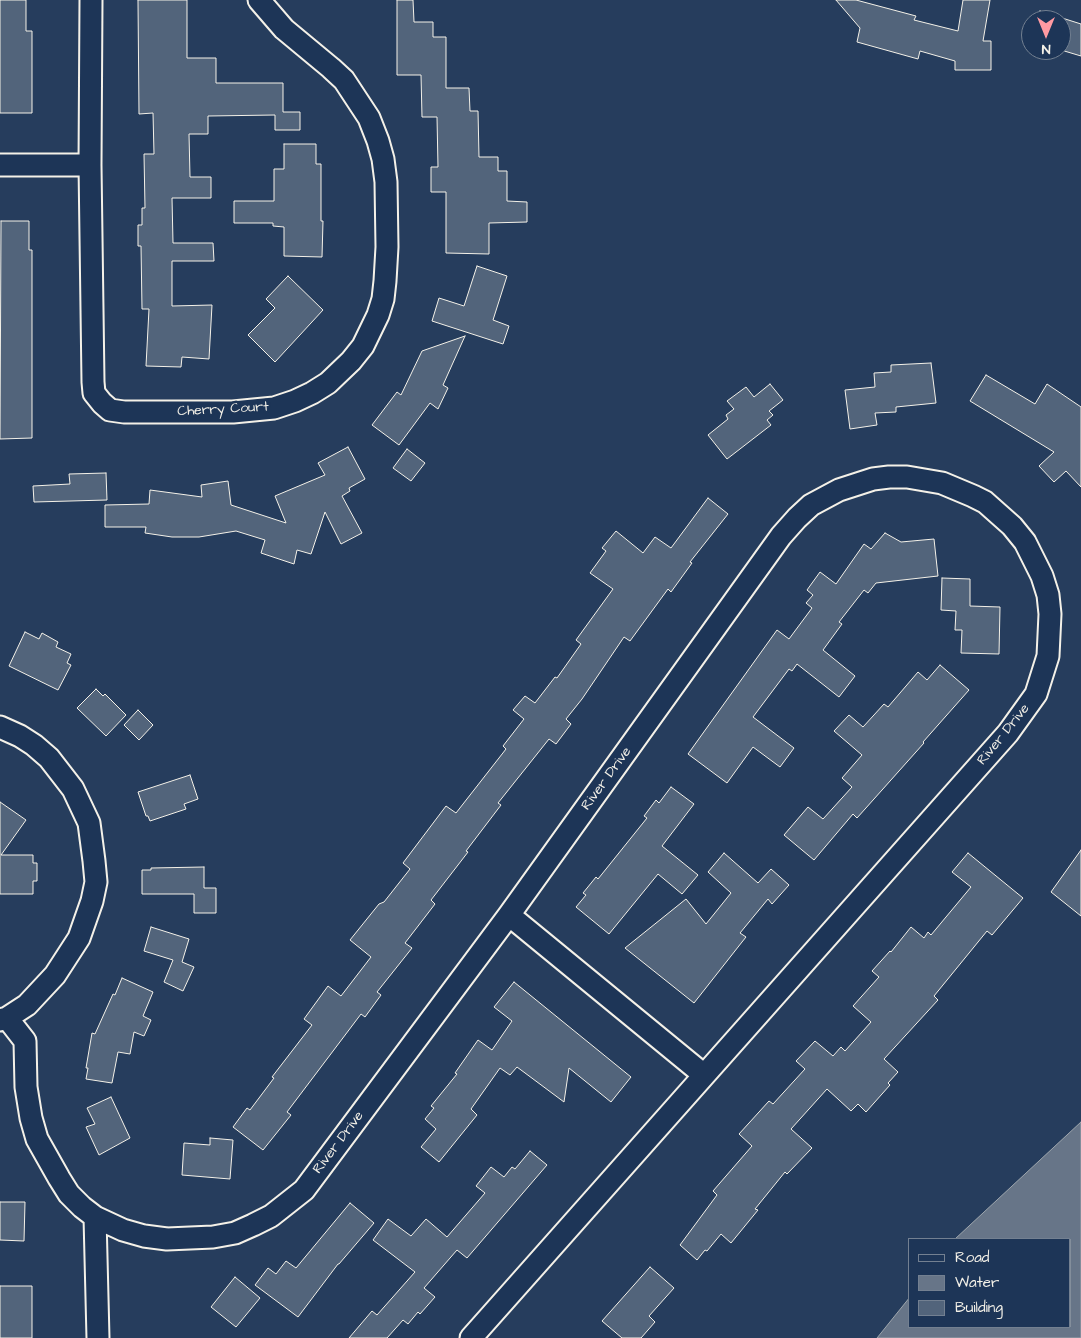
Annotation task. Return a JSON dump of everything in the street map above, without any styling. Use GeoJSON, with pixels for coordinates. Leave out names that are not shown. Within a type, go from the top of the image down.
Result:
{"type":"FeatureCollection","features":[{"type":"Feature","properties":{"kind":"street","name":"Cherry Court"},"geometry":{"type":"LineString","coordinates":[[91,0],[92,382],[94,393],[102,403],[110,410],[124,412],[233,412],[274,408],[312,394],[328,383],[363,346],[372,330],[383,299],[387,247],[386,182],[383,159],[369,118],[344,80],[284,30],[259,0]]}},
{"type":"Feature","properties":{"kind":"street"},"geometry":{"type":"LineString","coordinates":[[0,165],[90,165]]}},
{"type":"Feature","properties":{"kind":"street","name":"River Drive"},"geometry":{"type":"LineString","coordinates":[[4,1019],[25,1041],[26,1087],[31,1118],[37,1139],[69,1194],[95,1217],[123,1230],[144,1236],[167,1239],[212,1237],[236,1233],[271,1216],[304,1190],[509,915],[781,536],[811,505],[840,490],[873,479],[889,477],[907,477],[942,483],[985,502],[998,512],[1025,542],[1042,576],[1048,595],[1050,614],[1048,656],[1036,694],[1008,733],[471,1338]]}},
{"type":"Feature","properties":{"kind":"street"},"geometry":{"type":"LineString","coordinates":[[0,727],[34,745],[49,758],[73,788],[89,824],[96,882],[92,901],[79,938],[67,958],[42,991],[27,1005],[4,1019]]}},
{"type":"Feature","properties":{"kind":"street"},"geometry":{"type":"LineString","coordinates":[[509,915],[704,1075]]}},
{"type":"Feature","properties":{"kind":"street"},"geometry":{"type":"LineString","coordinates":[[95,1217],[98,1338]]}},
{"type":"Feature","properties":{"kind":"water"},"geometry":{"type":"Polygon","coordinates":[[[1081,1122],[1081,1338],[877,1338],[908,1299],[908,1328],[1071,1328],[1071,1238],[956,1238],[1081,1122]]]}},
{"type":"Feature","properties":{"kind":"building"},"geometry":{"type":"Polygon","coordinates":[[[0,0],[26,0],[26,31],[32,31],[32,113],[0,113],[0,0]]]}},
{"type":"Feature","properties":{"kind":"building"},"geometry":{"type":"Polygon","coordinates":[[[138,0],[187,0],[187,58],[216,58],[216,83],[283,83],[283,112],[300,112],[300,130],[275,130],[275,115],[208,116],[208,134],[189,134],[190,177],[211,177],[211,198],[172,198],[173,243],[213,243],[214,261],[172,261],[172,306],[212,305],[209,359],[182,357],[181,367],[146,366],[149,309],[142,309],[141,246],[138,246],[138,225],[142,225],[142,208],[145,208],[144,154],[154,154],[153,113],[139,114],[138,0]]]}},
{"type":"Feature","properties":{"kind":"building"},"geometry":{"type":"Polygon","coordinates":[[[397,0],[413,0],[414,22],[433,22],[433,37],[446,37],[446,88],[469,88],[470,111],[478,111],[479,157],[498,157],[498,171],[507,171],[507,201],[527,202],[527,222],[489,223],[489,254],[446,253],[446,192],[431,192],[431,167],[438,167],[437,117],[422,117],[421,75],[397,75],[397,0]]]}},
{"type":"Feature","properties":{"kind":"building"},"geometry":{"type":"Polygon","coordinates":[[[836,0],[856,0],[916,16],[914,20],[958,31],[963,0],[990,0],[983,41],[991,41],[991,70],[955,70],[955,61],[920,51],[918,59],[857,42],[860,28],[836,0]]]}},
{"type":"Feature","properties":{"kind":"building"},"geometry":{"type":"Polygon","coordinates":[[[1071,21],[1081,24],[1081,56],[1071,53],[1071,21]]]}},
{"type":"Feature","properties":{"kind":"building"},"geometry":{"type":"Polygon","coordinates":[[[284,144],[316,144],[316,164],[321,164],[322,257],[284,256],[284,227],[273,226],[273,223],[234,223],[234,201],[274,201],[274,169],[284,169],[284,144]]]}},
{"type":"Feature","properties":{"kind":"building"},"geometry":{"type":"Polygon","coordinates":[[[1,221],[29,221],[29,250],[32,250],[32,438],[0,439],[1,221]]]}},
{"type":"Feature","properties":{"kind":"building"},"geometry":{"type":"Polygon","coordinates":[[[477,266],[507,276],[493,320],[509,326],[503,344],[432,321],[439,298],[464,306],[477,266]]]}},
{"type":"Feature","properties":{"kind":"building"},"geometry":{"type":"Polygon","coordinates":[[[288,276],[323,310],[275,362],[248,335],[275,308],[266,299],[288,276]]]}},
{"type":"Feature","properties":{"kind":"building"},"geometry":{"type":"Polygon","coordinates":[[[465,336],[443,385],[448,388],[438,409],[430,403],[399,445],[372,425],[397,392],[401,395],[422,351],[465,336]]]}},
{"type":"Feature","properties":{"kind":"building"},"geometry":{"type":"Polygon","coordinates":[[[931,363],[936,403],[896,407],[896,412],[875,413],[877,425],[850,429],[845,390],[875,387],[874,373],[891,372],[891,365],[931,363]]]}},
{"type":"Feature","properties":{"kind":"building"},"geometry":{"type":"Polygon","coordinates":[[[986,375],[1035,404],[1047,384],[1081,407],[1081,487],[1066,471],[1054,482],[1039,466],[1054,452],[970,401],[986,375]]]}},
{"type":"Feature","properties":{"kind":"building"},"geometry":{"type":"Polygon","coordinates":[[[770,384],[783,400],[769,411],[773,415],[767,420],[771,425],[727,459],[708,435],[728,419],[726,415],[734,409],[727,401],[746,387],[754,397],[770,384]]]}},
{"type":"Feature","properties":{"kind":"building"},"geometry":{"type":"Polygon","coordinates":[[[348,447],[365,479],[349,488],[350,491],[342,496],[362,533],[341,544],[325,512],[311,554],[297,550],[294,564],[261,553],[265,540],[236,531],[199,537],[172,537],[145,533],[146,527],[105,527],[105,505],[149,504],[150,490],[202,497],[201,485],[228,481],[231,505],[286,523],[275,496],[325,475],[318,463],[348,447]]]}},
{"type":"Feature","properties":{"kind":"building"},"geometry":{"type":"Polygon","coordinates":[[[407,449],[425,463],[411,481],[393,468],[407,449]]]}},
{"type":"Feature","properties":{"kind":"building"},"geometry":{"type":"Polygon","coordinates":[[[106,473],[107,500],[34,502],[33,486],[70,484],[69,474],[106,473]]]}},
{"type":"Feature","properties":{"kind":"building"},"geometry":{"type":"Polygon","coordinates":[[[708,498],[728,514],[690,562],[692,563],[671,592],[668,589],[630,641],[624,637],[582,699],[566,719],[571,724],[556,744],[549,739],[498,803],[501,805],[431,900],[435,904],[405,943],[412,948],[377,992],[381,995],[365,1017],[361,1014],[287,1112],[291,1115],[263,1150],[233,1127],[247,1108],[250,1110],[274,1078],[272,1077],[312,1025],[304,1019],[328,986],[341,996],[371,957],[350,940],[410,869],[403,863],[446,806],[456,813],[506,749],[503,746],[524,719],[513,710],[525,696],[535,703],[555,677],[557,678],[581,644],[576,640],[613,589],[590,573],[606,551],[602,548],[616,531],[643,553],[655,537],[671,548],[708,498]]]}},
{"type":"Feature","properties":{"kind":"building"},"geometry":{"type":"Polygon","coordinates":[[[885,533],[901,542],[934,539],[938,576],[876,583],[868,593],[864,590],[839,622],[842,624],[823,650],[855,676],[839,697],[797,664],[792,671],[789,669],[753,717],[794,748],[780,767],[753,747],[727,783],[688,754],[777,630],[789,639],[812,608],[806,603],[813,595],[807,590],[820,572],[836,584],[864,544],[871,549],[885,533]]]}},
{"type":"Feature","properties":{"kind":"building"},"geometry":{"type":"Polygon","coordinates":[[[942,578],[970,579],[970,606],[1000,607],[999,654],[961,653],[962,630],[955,630],[956,611],[941,610],[942,578]]]}},
{"type":"Feature","properties":{"kind":"building"},"geometry":{"type":"Polygon","coordinates":[[[25,632],[39,639],[42,633],[58,642],[56,647],[71,654],[67,663],[71,665],[58,690],[9,666],[25,632]]]}},
{"type":"Feature","properties":{"kind":"building"},"geometry":{"type":"Polygon","coordinates":[[[940,665],[969,690],[857,818],[853,814],[814,860],[784,835],[808,807],[823,819],[852,787],[842,778],[862,755],[834,731],[849,715],[863,727],[884,704],[888,707],[918,672],[927,680],[940,665]]]}},
{"type":"Feature","properties":{"kind":"building"},"geometry":{"type":"Polygon","coordinates":[[[96,689],[103,696],[105,694],[126,715],[106,736],[77,708],[96,689]]]}},
{"type":"Feature","properties":{"kind":"building"},"geometry":{"type":"Polygon","coordinates":[[[138,710],[153,725],[139,740],[124,725],[138,710]]]}},
{"type":"Feature","properties":{"kind":"building"},"geometry":{"type":"Polygon","coordinates":[[[190,775],[198,799],[184,804],[186,809],[150,821],[148,816],[146,816],[138,792],[190,775]]]}},
{"type":"Feature","properties":{"kind":"building"},"geometry":{"type":"Polygon","coordinates":[[[671,787],[694,804],[662,846],[698,875],[682,894],[658,874],[609,934],[576,907],[586,895],[583,893],[596,877],[598,879],[647,818],[644,816],[656,800],[659,803],[671,787]]]}},
{"type":"Feature","properties":{"kind":"building"},"geometry":{"type":"Polygon","coordinates":[[[0,802],[26,820],[1,855],[33,855],[33,863],[37,863],[37,881],[33,881],[33,894],[0,894],[0,802]]]}},
{"type":"Feature","properties":{"kind":"building"},"geometry":{"type":"Polygon","coordinates":[[[1081,850],[1081,916],[1051,892],[1081,850]]]}},
{"type":"Feature","properties":{"kind":"building"},"geometry":{"type":"Polygon","coordinates":[[[724,853],[758,883],[771,869],[789,885],[772,904],[768,899],[740,933],[746,937],[694,1003],[625,948],[686,899],[706,924],[731,893],[708,872],[724,853]]]}},
{"type":"Feature","properties":{"kind":"building"},"geometry":{"type":"Polygon","coordinates":[[[968,853],[1023,898],[992,935],[987,931],[934,996],[938,1000],[884,1059],[898,1072],[888,1083],[890,1085],[866,1112],[858,1104],[851,1111],[827,1089],[791,1129],[812,1148],[787,1174],[785,1172],[755,1209],[758,1210],[731,1243],[721,1234],[697,1260],[680,1245],[717,1195],[713,1191],[752,1146],[739,1134],[769,1101],[773,1104],[805,1069],[796,1061],[815,1041],[833,1056],[841,1047],[845,1051],[871,1022],[853,1006],[879,977],[872,971],[891,952],[911,927],[924,938],[928,932],[931,935],[971,887],[952,872],[968,853]]]}},
{"type":"Feature","properties":{"kind":"building"},"geometry":{"type":"Polygon","coordinates":[[[204,867],[204,888],[216,888],[216,913],[194,913],[194,894],[142,894],[142,870],[151,870],[151,868],[204,867]]]}},
{"type":"Feature","properties":{"kind":"building"},"geometry":{"type":"Polygon","coordinates":[[[151,927],[189,939],[182,962],[194,967],[183,991],[164,982],[173,960],[144,951],[151,927]]]}},
{"type":"Feature","properties":{"kind":"building"},"geometry":{"type":"Polygon","coordinates":[[[122,978],[153,992],[143,1016],[151,1020],[144,1036],[134,1032],[130,1054],[118,1052],[112,1083],[86,1079],[92,1033],[95,1034],[122,978]]]}},
{"type":"Feature","properties":{"kind":"building"},"geometry":{"type":"Polygon","coordinates":[[[514,982],[631,1077],[611,1102],[569,1068],[564,1102],[517,1067],[510,1075],[500,1068],[471,1109],[477,1115],[439,1162],[421,1147],[436,1129],[425,1119],[434,1108],[431,1106],[457,1074],[455,1073],[478,1040],[492,1050],[512,1021],[494,1007],[514,982]]]}},
{"type":"Feature","properties":{"kind":"building"},"geometry":{"type":"Polygon","coordinates":[[[111,1097],[130,1138],[99,1155],[86,1127],[95,1124],[87,1108],[111,1097]]]}},
{"type":"Feature","properties":{"kind":"building"},"geometry":{"type":"Polygon","coordinates":[[[210,1138],[233,1140],[230,1179],[182,1175],[184,1143],[210,1145],[210,1138]]]}},
{"type":"Feature","properties":{"kind":"building"},"geometry":{"type":"Polygon","coordinates":[[[530,1151],[547,1165],[467,1258],[457,1250],[424,1288],[435,1297],[420,1314],[418,1312],[408,1324],[403,1320],[387,1338],[349,1338],[372,1311],[377,1315],[415,1272],[373,1240],[388,1219],[411,1236],[426,1219],[447,1237],[485,1193],[476,1186],[491,1167],[504,1177],[512,1167],[515,1169],[530,1151]]]}},
{"type":"Feature","properties":{"kind":"building"},"geometry":{"type":"Polygon","coordinates":[[[0,1202],[25,1202],[24,1241],[0,1240],[0,1202]]]}},
{"type":"Feature","properties":{"kind":"building"},"geometry":{"type":"Polygon","coordinates":[[[350,1203],[374,1223],[338,1264],[298,1317],[255,1285],[268,1268],[276,1274],[286,1261],[296,1268],[350,1203]]]}},
{"type":"Feature","properties":{"kind":"building"},"geometry":{"type":"Polygon","coordinates":[[[650,1267],[674,1288],[649,1316],[655,1322],[641,1338],[622,1338],[602,1321],[650,1267]]]}},
{"type":"Feature","properties":{"kind":"building"},"geometry":{"type":"Polygon","coordinates":[[[235,1277],[260,1298],[236,1327],[211,1307],[235,1277]]]}},
{"type":"Feature","properties":{"kind":"building"},"geometry":{"type":"Polygon","coordinates":[[[0,1286],[32,1286],[32,1338],[0,1338],[0,1286]]]}}]}
